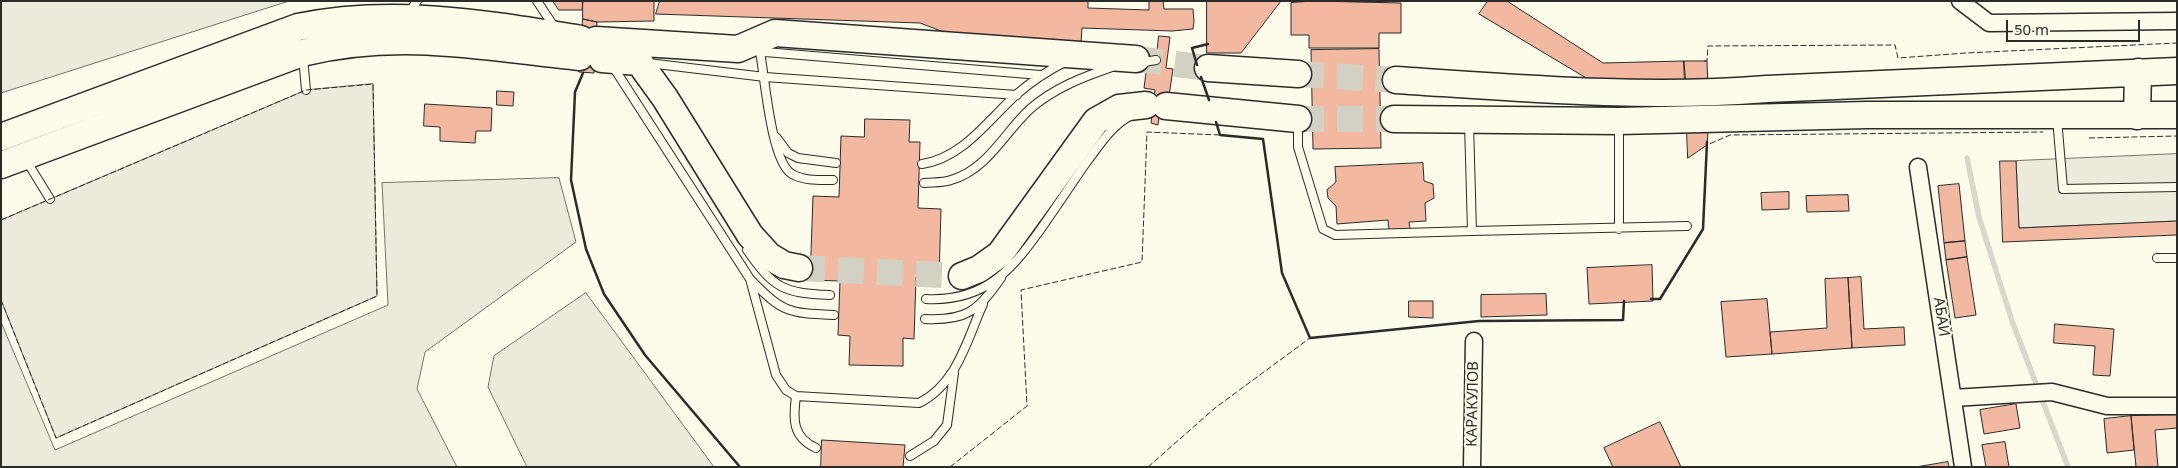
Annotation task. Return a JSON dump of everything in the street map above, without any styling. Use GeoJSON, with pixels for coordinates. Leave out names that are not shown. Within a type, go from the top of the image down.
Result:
{"type":"FeatureCollection","features":[{"type":"Feature","properties":{"kind":"highway"},"geometry":{"type":"LineString","coordinates":[[1,137],[298,27],[332,20],[412,9],[587,48],[639,62],[665,98],[710,180],[750,235],[769,256],[784,265],[800,268]]}},
{"type":"Feature","properties":{"kind":"highway"},"geometry":{"type":"LineString","coordinates":[[12,161],[302,53],[334,45],[386,40],[445,40],[587,48],[749,50],[775,32],[1146,59]]}},
{"type":"Feature","properties":{"kind":"highway"},"geometry":{"type":"LineString","coordinates":[[1208,68],[1298,74]]}},
{"type":"Feature","properties":{"kind":"highway"},"geometry":{"type":"LineString","coordinates":[[1396,80],[1589,93],[1708,94],[1767,89],[1828,88],[2177,71]]}},
{"type":"Feature","properties":{"kind":"highway"},"geometry":{"type":"LineString","coordinates":[[2137,116],[2138,72]]}},
{"type":"Feature","properties":{"kind":"highway"},"geometry":{"type":"LineString","coordinates":[[1828,88],[1830,116]]}},
{"type":"Feature","properties":{"kind":"highway"},"geometry":{"type":"LineString","coordinates":[[962,276],[980,269],[1000,254],[1096,121],[1119,108],[1156,106],[1298,119]]}},
{"type":"Feature","properties":{"kind":"highway"},"geometry":{"type":"LineString","coordinates":[[1394,119],[1469,118],[1619,121],[1830,116],[2177,115]]}},
{"type":"Feature","properties":{"kind":"street"},"geometry":{"type":"LineString","coordinates":[[1960,1],[1989,23],[2177,21]]}},
{"type":"Feature","properties":{"kind":"street","name":"АБАЙ"},"geometry":{"type":"LineString","coordinates":[[1918,167],[1963,467]]}},
{"type":"Feature","properties":{"kind":"street","name":"КАРАКУЛОВ"},"geometry":{"type":"LineString","coordinates":[[1472,467],[1474,341]]}},
{"type":"Feature","properties":{"kind":"street"},"geometry":{"type":"LineString","coordinates":[[1953,398],[2052,392],[2107,406],[2177,406]]}},
{"type":"Feature","properties":{"kind":"lane"},"geometry":{"type":"LineString","coordinates":[[537,1],[587,48],[750,279],[772,302],[791,312],[834,315]]}},
{"type":"Feature","properties":{"kind":"lane"},"geometry":{"type":"LineString","coordinates":[[749,50],[1040,75]]}},
{"type":"Feature","properties":{"kind":"lane"},"geometry":{"type":"LineString","coordinates":[[749,50],[765,77],[773,133],[781,162],[789,173],[801,179],[833,180]]}},
{"type":"Feature","properties":{"kind":"lane"},"geometry":{"type":"LineString","coordinates":[[302,53],[306,90]]}},
{"type":"Feature","properties":{"kind":"lane"},"geometry":{"type":"LineString","coordinates":[[922,164],[938,162],[960,149],[1040,75],[1081,55]]}},
{"type":"Feature","properties":{"kind":"lane"},"geometry":{"type":"LineString","coordinates":[[924,183],[950,181],[977,167],[1030,109],[1080,78],[1115,66],[1146,59]]}},
{"type":"Feature","properties":{"kind":"lane"},"geometry":{"type":"LineString","coordinates":[[639,62],[765,77],[1017,95]]}},
{"type":"Feature","properties":{"kind":"lane"},"geometry":{"type":"LineString","coordinates":[[750,279],[776,375],[786,390],[796,396],[919,403],[934,396],[954,370],[983,304],[1003,276],[1022,255],[1112,129],[1128,117],[1156,106]]}},
{"type":"Feature","properties":{"kind":"lane"},"geometry":{"type":"LineString","coordinates":[[2057,116],[2063,190],[2177,188]]}},
{"type":"Feature","properties":{"kind":"lane"},"geometry":{"type":"LineString","coordinates":[[1469,118],[1472,232]]}},
{"type":"Feature","properties":{"kind":"lane"},"geometry":{"type":"LineString","coordinates":[[1298,119],[1298,147],[1323,229],[1334,235],[1687,226]]}},
{"type":"Feature","properties":{"kind":"lane"},"geometry":{"type":"LineString","coordinates":[[1619,121],[1619,229]]}},
{"type":"Feature","properties":{"kind":"lane"},"geometry":{"type":"LineString","coordinates":[[773,133],[788,153],[798,158],[836,162]]}},
{"type":"Feature","properties":{"kind":"lane"},"geometry":{"type":"LineString","coordinates":[[12,161],[50,199]]}},
{"type":"Feature","properties":{"kind":"lane"},"geometry":{"type":"LineString","coordinates":[[742,242],[763,273],[783,288],[799,294],[830,295]]}},
{"type":"Feature","properties":{"kind":"lane"},"geometry":{"type":"LineString","coordinates":[[2156,258],[2177,258]]}},
{"type":"Feature","properties":{"kind":"lane"},"geometry":{"type":"LineString","coordinates":[[926,299],[943,300],[968,295],[1003,276]]}},
{"type":"Feature","properties":{"kind":"lane"},"geometry":{"type":"LineString","coordinates":[[924,319],[940,319],[968,313],[983,304]]}},
{"type":"Feature","properties":{"kind":"lane"},"geometry":{"type":"LineString","coordinates":[[910,456],[934,441],[947,425],[954,370]]}},
{"type":"Feature","properties":{"kind":"lane"},"geometry":{"type":"LineString","coordinates":[[796,396],[793,420],[807,444],[816,448]]}},
{"type":"Feature","properties":{"kind":"shaded area"},"geometry":{"type":"Polygon","coordinates":[[[1,1],[289,1],[1,93],[1,1]]]}},
{"type":"Feature","properties":{"kind":"shaded area"},"geometry":{"type":"Polygon","coordinates":[[[373,84],[377,296],[56,438],[1,300],[1,220],[306,90],[373,84]]]}},
{"type":"Feature","properties":{"kind":"shaded area"},"geometry":{"type":"Polygon","coordinates":[[[2177,154],[2177,221],[2019,228],[2016,161],[2177,154]]]}},
{"type":"Feature","properties":{"kind":"shaded area"},"geometry":{"type":"Polygon","coordinates":[[[559,178],[576,242],[425,352],[417,389],[457,467],[1,467],[1,322],[55,450],[388,305],[382,183],[559,178]]]}},
{"type":"Feature","properties":{"kind":"shaded area"},"geometry":{"type":"Polygon","coordinates":[[[586,293],[714,467],[527,467],[488,387],[494,356],[586,293]]]}},
{"type":"Feature","properties":{"kind":"building"},"geometry":{"type":"Polygon","coordinates":[[[553,1],[583,1],[582,10],[559,10],[553,1]]]}},
{"type":"Feature","properties":{"kind":"building"},"geometry":{"type":"Polygon","coordinates":[[[583,1],[654,1],[654,21],[597,22],[583,19],[583,1]]]}},
{"type":"Feature","properties":{"kind":"building"},"geometry":{"type":"Polygon","coordinates":[[[660,1],[1088,1],[1088,8],[1149,10],[1149,1],[1163,1],[1164,9],[1193,9],[1194,21],[1193,29],[1172,31],[1082,28],[1081,43],[949,34],[920,23],[656,14],[660,1]]]}},
{"type":"Feature","properties":{"kind":"building"},"geometry":{"type":"Polygon","coordinates":[[[1207,1],[1281,1],[1241,53],[1207,53],[1207,1]]]}},
{"type":"Feature","properties":{"kind":"building"},"geometry":{"type":"Polygon","coordinates":[[[1313,1],[1401,3],[1401,33],[1379,33],[1379,48],[1309,48],[1309,35],[1291,35],[1291,3],[1313,1]]]}},
{"type":"Feature","properties":{"kind":"building"},"geometry":{"type":"Polygon","coordinates":[[[1488,1],[1507,1],[1603,63],[1684,61],[1686,86],[1603,88],[1479,14],[1488,1]]]}},
{"type":"Feature","properties":{"kind":"building"},"geometry":{"type":"Polygon","coordinates":[[[583,19],[597,22],[594,73],[579,72],[583,19]]]}},
{"type":"Feature","properties":{"kind":"building"},"geometry":{"type":"Polygon","coordinates":[[[1159,36],[1170,37],[1166,68],[1173,69],[1169,96],[1162,95],[1158,125],[1151,123],[1155,90],[1144,88],[1147,65],[1155,66],[1159,36]]]}},
{"type":"Feature","properties":{"kind":"building"},"geometry":{"type":"Polygon","coordinates":[[[1379,49],[1381,148],[1313,149],[1311,50],[1379,49]]]}},
{"type":"Feature","properties":{"kind":"building"},"geometry":{"type":"Polygon","coordinates":[[[1684,61],[1707,61],[1709,119],[1707,145],[1688,158],[1684,61]]]}},
{"type":"Feature","properties":{"kind":"building"},"geometry":{"type":"Polygon","coordinates":[[[497,91],[514,92],[513,106],[497,105],[497,91]]]}},
{"type":"Feature","properties":{"kind":"building"},"geometry":{"type":"Polygon","coordinates":[[[425,104],[492,108],[491,131],[476,131],[475,143],[440,141],[440,127],[424,126],[425,104]]]}},
{"type":"Feature","properties":{"kind":"building"},"geometry":{"type":"Polygon","coordinates":[[[865,119],[910,120],[909,142],[920,142],[918,208],[941,209],[939,278],[916,277],[914,339],[903,338],[903,366],[849,365],[850,336],[838,335],[840,281],[810,280],[813,196],[839,197],[841,136],[864,137],[865,119]]]}},
{"type":"Feature","properties":{"kind":"building"},"geometry":{"type":"Polygon","coordinates":[[[2000,161],[2016,161],[2019,228],[2177,221],[2177,235],[2003,242],[2000,161]]]}},
{"type":"Feature","properties":{"kind":"building"},"geometry":{"type":"Polygon","coordinates":[[[1423,163],[1424,181],[1433,184],[1434,198],[1425,203],[1426,221],[1409,222],[1410,229],[1389,230],[1388,220],[1337,224],[1336,206],[1328,198],[1327,190],[1336,182],[1335,167],[1423,163]]]}},
{"type":"Feature","properties":{"kind":"building"},"geometry":{"type":"Polygon","coordinates":[[[1959,184],[1965,241],[1944,243],[1938,186],[1959,184]]]}},
{"type":"Feature","properties":{"kind":"building"},"geometry":{"type":"Polygon","coordinates":[[[1789,192],[1789,209],[1762,210],[1761,193],[1789,192]]]}},
{"type":"Feature","properties":{"kind":"building"},"geometry":{"type":"Polygon","coordinates":[[[1848,195],[1849,211],[1807,212],[1806,196],[1848,195]]]}},
{"type":"Feature","properties":{"kind":"building"},"geometry":{"type":"Polygon","coordinates":[[[1965,241],[1967,257],[1946,260],[1944,243],[1965,241]]]}},
{"type":"Feature","properties":{"kind":"building"},"geometry":{"type":"Polygon","coordinates":[[[1967,257],[1976,315],[1955,318],[1946,260],[1967,257]]]}},
{"type":"Feature","properties":{"kind":"building"},"geometry":{"type":"Polygon","coordinates":[[[1652,265],[1653,301],[1589,304],[1587,268],[1652,265]]]}},
{"type":"Feature","properties":{"kind":"building"},"geometry":{"type":"Polygon","coordinates":[[[1861,277],[1864,329],[1904,327],[1905,345],[1852,348],[1848,278],[1861,277]]]}},
{"type":"Feature","properties":{"kind":"building"},"geometry":{"type":"Polygon","coordinates":[[[1848,278],[1852,348],[1772,354],[1770,332],[1827,328],[1825,279],[1848,278]]]}},
{"type":"Feature","properties":{"kind":"building"},"geometry":{"type":"Polygon","coordinates":[[[1546,294],[1547,315],[1481,317],[1481,295],[1546,294]]]}},
{"type":"Feature","properties":{"kind":"building"},"geometry":{"type":"Polygon","coordinates":[[[1767,299],[1772,354],[1726,357],[1721,302],[1767,299]]]}},
{"type":"Feature","properties":{"kind":"building"},"geometry":{"type":"Polygon","coordinates":[[[1409,301],[1433,301],[1433,318],[1409,317],[1409,301]]]}},
{"type":"Feature","properties":{"kind":"building"},"geometry":{"type":"Polygon","coordinates":[[[2055,324],[2114,329],[2110,376],[2093,375],[2095,346],[2054,343],[2055,324]]]}},
{"type":"Feature","properties":{"kind":"building"},"geometry":{"type":"Polygon","coordinates":[[[2016,404],[2020,428],[1984,434],[1980,410],[2016,404]]]}},
{"type":"Feature","properties":{"kind":"building"},"geometry":{"type":"Polygon","coordinates":[[[2177,415],[2177,428],[2155,430],[2158,467],[2136,467],[2131,416],[2177,415]]]}},
{"type":"Feature","properties":{"kind":"building"},"geometry":{"type":"Polygon","coordinates":[[[2131,416],[2134,450],[2107,453],[2104,419],[2131,416]]]}},
{"type":"Feature","properties":{"kind":"building"},"geometry":{"type":"Polygon","coordinates":[[[1660,422],[1681,467],[1613,467],[1604,448],[1660,422]]]}},
{"type":"Feature","properties":{"kind":"building"},"geometry":{"type":"Polygon","coordinates":[[[822,440],[905,445],[903,467],[821,467],[822,440]]]}},
{"type":"Feature","properties":{"kind":"building"},"geometry":{"type":"Polygon","coordinates":[[[2005,442],[2009,467],[1986,467],[1982,445],[2005,442]]]}},
{"type":"Feature","properties":{"kind":"building"},"geometry":{"type":"Polygon","coordinates":[[[1948,462],[1949,467],[1916,467],[1948,462]]]}},
{"type":"Feature","properties":{"kind":"waterway"},"geometry":{"type":"LineString","coordinates":[[1967,158],[1979,217],[2012,321],[2068,467]]}},
{"type":"Feature","properties":{"kind":"tunnel"},"geometry":{"type":"LineString","coordinates":[[1136,59],[1208,68]]}},
{"type":"Feature","properties":{"kind":"tunnel"},"geometry":{"type":"LineString","coordinates":[[1298,74],[1396,80]]}},
{"type":"Feature","properties":{"kind":"tunnel"},"geometry":{"type":"LineString","coordinates":[[1298,119],[1394,119]]}},
{"type":"Feature","properties":{"kind":"tunnel"},"geometry":{"type":"LineString","coordinates":[[799,268],[962,276]]}},
{"type":"Feature","properties":{"kind":"fence"},"geometry":{"type":"LineString","coordinates":[[1704,61],[1707,61],[1708,46],[1895,45],[1898,58],[2177,43]]}},
{"type":"Feature","properties":{"kind":"fence"},"geometry":{"type":"LineString","coordinates":[[1,220],[306,90],[373,84],[377,296],[56,438],[1,300]]}},
{"type":"Feature","properties":{"kind":"fence"},"geometry":{"type":"LineString","coordinates":[[950,467],[1027,406],[1021,290],[1142,262],[1147,132],[1263,139],[1282,273],[1310,338],[1479,321],[1623,320],[1624,301]]}},
{"type":"Feature","properties":{"kind":"fence"},"geometry":{"type":"LineString","coordinates":[[1651,299],[1660,299],[1703,229],[1707,145],[1730,135],[2043,132]]}},
{"type":"Feature","properties":{"kind":"fence"},"geometry":{"type":"LineString","coordinates":[[2089,138],[2177,136]]}},
{"type":"Feature","properties":{"kind":"fence"},"geometry":{"type":"LineString","coordinates":[[1148,467],[1215,408],[1310,338]]}},
{"type":"Feature","properties":{"kind":"wall"},"geometry":{"type":"LineString","coordinates":[[1197,65],[1192,48],[1208,44]]}},
{"type":"Feature","properties":{"kind":"wall"},"geometry":{"type":"LineString","coordinates":[[583,73],[575,92],[571,180],[586,249],[604,294],[645,355],[740,467]]}},
{"type":"Feature","properties":{"kind":"wall"},"geometry":{"type":"LineString","coordinates":[[1201,77],[1209,100]]}},
{"type":"Feature","properties":{"kind":"wall"},"geometry":{"type":"LineString","coordinates":[[1216,122],[1220,135],[1263,139],[1282,273],[1310,338],[1479,321],[1623,320],[1624,301]]}},
{"type":"Feature","properties":{"kind":"wall"},"geometry":{"type":"LineString","coordinates":[[1651,299],[1660,299],[1703,229],[1707,142]]}}]}
